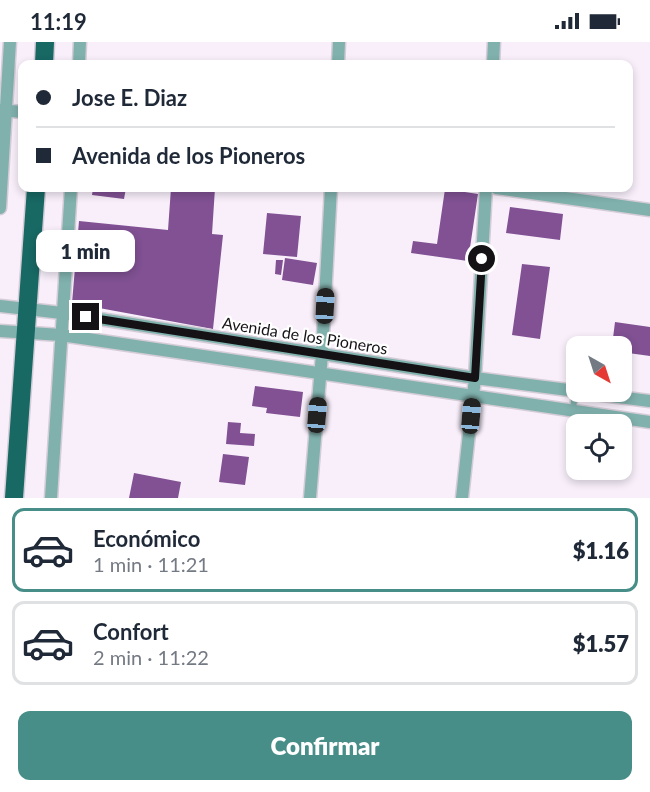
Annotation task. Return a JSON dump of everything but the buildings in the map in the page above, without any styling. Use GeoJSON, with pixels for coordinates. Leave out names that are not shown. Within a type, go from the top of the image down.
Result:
{"type":"FeatureCollection","features":[{"type":"Feature","properties":{"kind":"highway"},"geometry":{"type":"LineString","coordinates":[[44,60],[45,42]]}},
{"type":"Feature","properties":{"kind":"highway"},"geometry":{"type":"LineString","coordinates":[[14,498],[36,192]]}},
{"type":"Feature","properties":{"kind":"street"},"geometry":{"type":"LineString","coordinates":[[0,208],[3,110],[10,42]]}},
{"type":"Feature","properties":{"kind":"street"},"geometry":{"type":"LineString","coordinates":[[79,60],[80,42]]}},
{"type":"Feature","properties":{"kind":"street"},"geometry":{"type":"LineString","coordinates":[[338,60],[339,42]]}},
{"type":"Feature","properties":{"kind":"street"},"geometry":{"type":"LineString","coordinates":[[493,60],[494,42]]}},
{"type":"Feature","properties":{"kind":"street"},"geometry":{"type":"LineString","coordinates":[[3,110],[18,112]]}},
{"type":"Feature","properties":{"kind":"street"},"geometry":{"type":"LineString","coordinates":[[51,498],[71,192]]}},
{"type":"Feature","properties":{"kind":"street"},"geometry":{"type":"LineString","coordinates":[[310,498],[321,374],[331,192]]}},
{"type":"Feature","properties":{"kind":"street"},"geometry":{"type":"LineString","coordinates":[[462,498],[475,378],[486,192]]}},
{"type":"Feature","properties":{"kind":"street"},"geometry":{"type":"LineString","coordinates":[[524,192],[650,210]]}},
{"type":"Feature","properties":{"kind":"street","name":"Avenida de los Pioneros"},"geometry":{"type":"LineString","coordinates":[[0,306],[62,313],[475,378],[566,390]]}},
{"type":"Feature","properties":{"kind":"street"},"geometry":{"type":"LineString","coordinates":[[0,331],[61,335],[650,422]]}},
{"type":"Feature","properties":{"kind":"street","name":"Avenida de los Pioneros"},"geometry":{"type":"LineString","coordinates":[[632,398],[650,401]]}},
{"type":"Feature","properties":{"kind":"lane"},"geometry":{"type":"LineString","coordinates":[[573,410],[575,402]]}},
{"type":"Feature","properties":{"kind":"lane"},"geometry":{"type":"LineString","coordinates":[[590,413],[592,402]]}},
{"type":"Feature","properties":{"kind":"route"},"geometry":{"type":"LineString","coordinates":[[86,317],[475,378],[482,259]]}}]}
